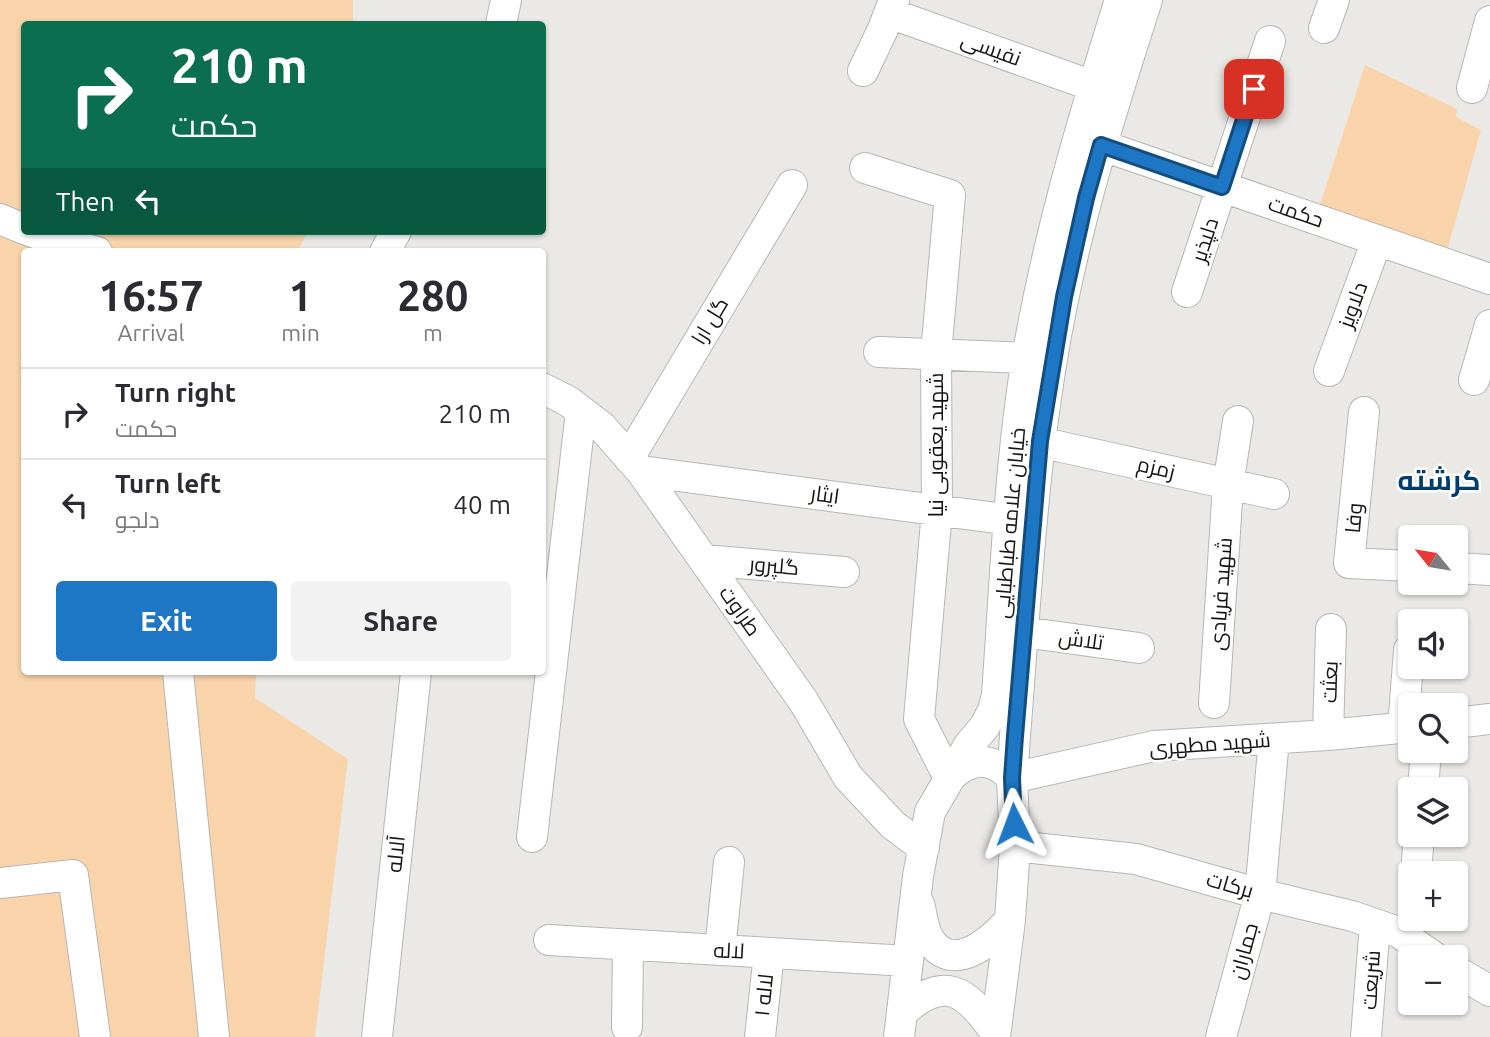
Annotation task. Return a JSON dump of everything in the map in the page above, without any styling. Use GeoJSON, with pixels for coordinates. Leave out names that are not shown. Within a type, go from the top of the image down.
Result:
{"type":"FeatureCollection","features":[{"type":"Feature","properties":{"kind":"street"},"geometry":{"type":"LineString","coordinates":[[502,21],[506,0]]}},
{"type":"Feature","properties":{"kind":"street","name":"خیابان علامه طباطبایی"},"geometry":{"type":"LineString","coordinates":[[900,1025],[916,890],[930,812],[969,745],[985,726],[997,695],[1021,521],[1028,439],[1039,361],[1069,272],[1089,141],[1105,88],[1120,0]]}},
{"type":"Feature","properties":{"kind":"street","name":"خیابان علامه طباطبایی"},"geometry":{"type":"LineString","coordinates":[[1105,88],[1147,0]]}},
{"type":"Feature","properties":{"kind":"street"},"geometry":{"type":"LineString","coordinates":[[1324,28],[1334,0]]}},
{"type":"Feature","properties":{"kind":"street"},"geometry":{"type":"LineString","coordinates":[[863,71],[891,7]]}},
{"type":"Feature","properties":{"kind":"street","name":"نفیسی"},"geometry":{"type":"LineString","coordinates":[[891,7],[1105,88]]}},
{"type":"Feature","properties":{"kind":"street"},"geometry":{"type":"LineString","coordinates":[[1472,88],[1490,21]]}},
{"type":"Feature","properties":{"kind":"street","name":"دلپذیر"},"geometry":{"type":"LineString","coordinates":[[1188,292],[1270,41]]}},
{"type":"Feature","properties":{"kind":"street","name":"حکمت"},"geometry":{"type":"LineString","coordinates":[[1089,141],[1490,279]]}},
{"type":"Feature","properties":{"kind":"street","name":"شهید یعقوبی نیا"},"geometry":{"type":"LineString","coordinates":[[865,168],[950,195],[936,354],[937,510],[919,719],[949,778]]}},
{"type":"Feature","properties":{"kind":"street","name":"گل ارا"},"geometry":{"type":"LineString","coordinates":[[635,464],[792,185]]}},
{"type":"Feature","properties":{"kind":"street"},"geometry":{"type":"LineString","coordinates":[[0,219],[21,228]]}},
{"type":"Feature","properties":{"kind":"street"},"geometry":{"type":"LineString","coordinates":[[41,235],[81,248]]}},
{"type":"Feature","properties":{"kind":"street","name":"دلاویز"},"geometry":{"type":"LineString","coordinates":[[1329,370],[1377,240]]}},
{"type":"Feature","properties":{"kind":"street"},"geometry":{"type":"LineString","coordinates":[[1474,380],[1490,325]]}},
{"type":"Feature","properties":{"kind":"street"},"geometry":{"type":"LineString","coordinates":[[879,352],[1039,361]]}},
{"type":"Feature","properties":{"kind":"street","name":"طراوت"},"geometry":{"type":"LineString","coordinates":[[546,390],[568,401],[602,427],[635,464],[804,702],[848,777],[893,825],[924,848]]}},
{"type":"Feature","properties":{"kind":"street"},"geometry":{"type":"LineString","coordinates":[[533,837],[581,411]]}},
{"type":"Feature","properties":{"kind":"street","name":"وفا"},"geometry":{"type":"LineString","coordinates":[[1364,412],[1349,563],[1398,565]]}},
{"type":"Feature","properties":{"kind":"street","name":"شهید فریادی"},"geometry":{"type":"LineString","coordinates":[[1214,703],[1228,485],[1238,421]]}},
{"type":"Feature","properties":{"kind":"street","name":"زمزم"},"geometry":{"type":"LineString","coordinates":[[1028,439],[1273,494]]}},
{"type":"Feature","properties":{"kind":"street","name":"ایثار"},"geometry":{"type":"LineString","coordinates":[[635,464],[1021,521]]}},
{"type":"Feature","properties":{"kind":"street","name":"خیابان علامه طباطبایی"},"geometry":{"type":"LineString","coordinates":[[995,1035],[1010,920],[1015,846],[1012,778],[1023,632],[1021,521]]}},
{"type":"Feature","properties":{"kind":"street","name":"گلپرور"},"geometry":{"type":"LineString","coordinates":[[704,560],[844,572]]}},
{"type":"Feature","properties":{"kind":"street"},"geometry":{"type":"LineString","coordinates":[[1468,569],[1490,570]]}},
{"type":"Feature","properties":{"kind":"street","name":"بعثت"},"geometry":{"type":"LineString","coordinates":[[1328,735],[1331,629]]}},
{"type":"Feature","properties":{"kind":"street","name":"تلاش"},"geometry":{"type":"LineString","coordinates":[[1023,632],[1139,648]]}},
{"type":"Feature","properties":{"kind":"street"},"geometry":{"type":"LineString","coordinates":[[177,675],[214,1037]]}},
{"type":"Feature","properties":{"kind":"street","name":"آلاله"},"geometry":{"type":"LineString","coordinates":[[377,1037],[416,675]]}},
{"type":"Feature","properties":{"kind":"street"},"geometry":{"type":"LineString","coordinates":[[1468,722],[1490,719]]}},
{"type":"Feature","properties":{"kind":"street","name":"شهید مطهری"},"geometry":{"type":"LineString","coordinates":[[1012,778],[1154,746],[1398,728]]}},
{"type":"Feature","properties":{"kind":"street","name":"جماران"},"geometry":{"type":"LineString","coordinates":[[1221,1037],[1260,894],[1274,739]]}},
{"type":"Feature","properties":{"kind":"street"},"geometry":{"type":"LineString","coordinates":[[949,778],[960,768],[973,762],[988,762],[1002,767],[1012,778]]}},
{"type":"Feature","properties":{"kind":"street","name":"برکات"},"geometry":{"type":"LineString","coordinates":[[1015,846],[1136,859],[1260,894],[1352,916],[1418,939]]}},
{"type":"Feature","properties":{"kind":"street"},"geometry":{"type":"LineString","coordinates":[[720,950],[729,862]]}},
{"type":"Feature","properties":{"kind":"street"},"geometry":{"type":"LineString","coordinates":[[0,883],[73,875],[95,1037]]}},
{"type":"Feature","properties":{"kind":"street"},"geometry":{"type":"LineString","coordinates":[[916,890],[926,935],[938,950],[971,953],[995,937],[1010,920]]}},
{"type":"Feature","properties":{"kind":"street","name":"شریعت"},"geometry":{"type":"LineString","coordinates":[[1366,1037],[1375,924]]}},
{"type":"Feature","properties":{"kind":"street","name":"لاله"},"geometry":{"type":"LineString","coordinates":[[549,940],[908,961]]}},
{"type":"Feature","properties":{"kind":"street"},"geometry":{"type":"LineString","coordinates":[[627,1027],[628,945]]}},
{"type":"Feature","properties":{"kind":"street","name":"لاله ۱"},"geometry":{"type":"LineString","coordinates":[[760,1037],[769,953]]}},
{"type":"Feature","properties":{"kind":"street"},"geometry":{"type":"LineString","coordinates":[[1468,978],[1490,990]]}},
{"type":"Feature","properties":{"kind":"street"},"geometry":{"type":"LineString","coordinates":[[900,1025],[917,998],[929,992],[955,992],[969,999],[979,1009],[995,1035]]}},
{"type":"Feature","properties":{"kind":"shaded area"},"geometry":{"type":"Polygon","coordinates":[[[0,0],[353,0],[353,21],[21,21],[21,235],[306,235],[299,248],[21,248],[21,675],[256,675],[255,698],[348,759],[315,1037],[0,1037],[0,0]]]}},
{"type":"Feature","properties":{"kind":"shaded area"},"geometry":{"type":"Polygon","coordinates":[[[1365,65],[1457,109],[1456,117],[1481,130],[1447,251],[1319,208],[1365,65]]]}},
{"type":"Feature","properties":{"kind":"district","name":"کرشته"},"geometry":{"type":"Point","coordinates":[1439,480]}},
{"type":"Feature","properties":{"kind":"route"},"geometry":{"type":"LineString","coordinates":[[1014,824],[1012,778],[1040,441],[1064,297],[1101,145],[1222,187],[1254,89]]}}]}
